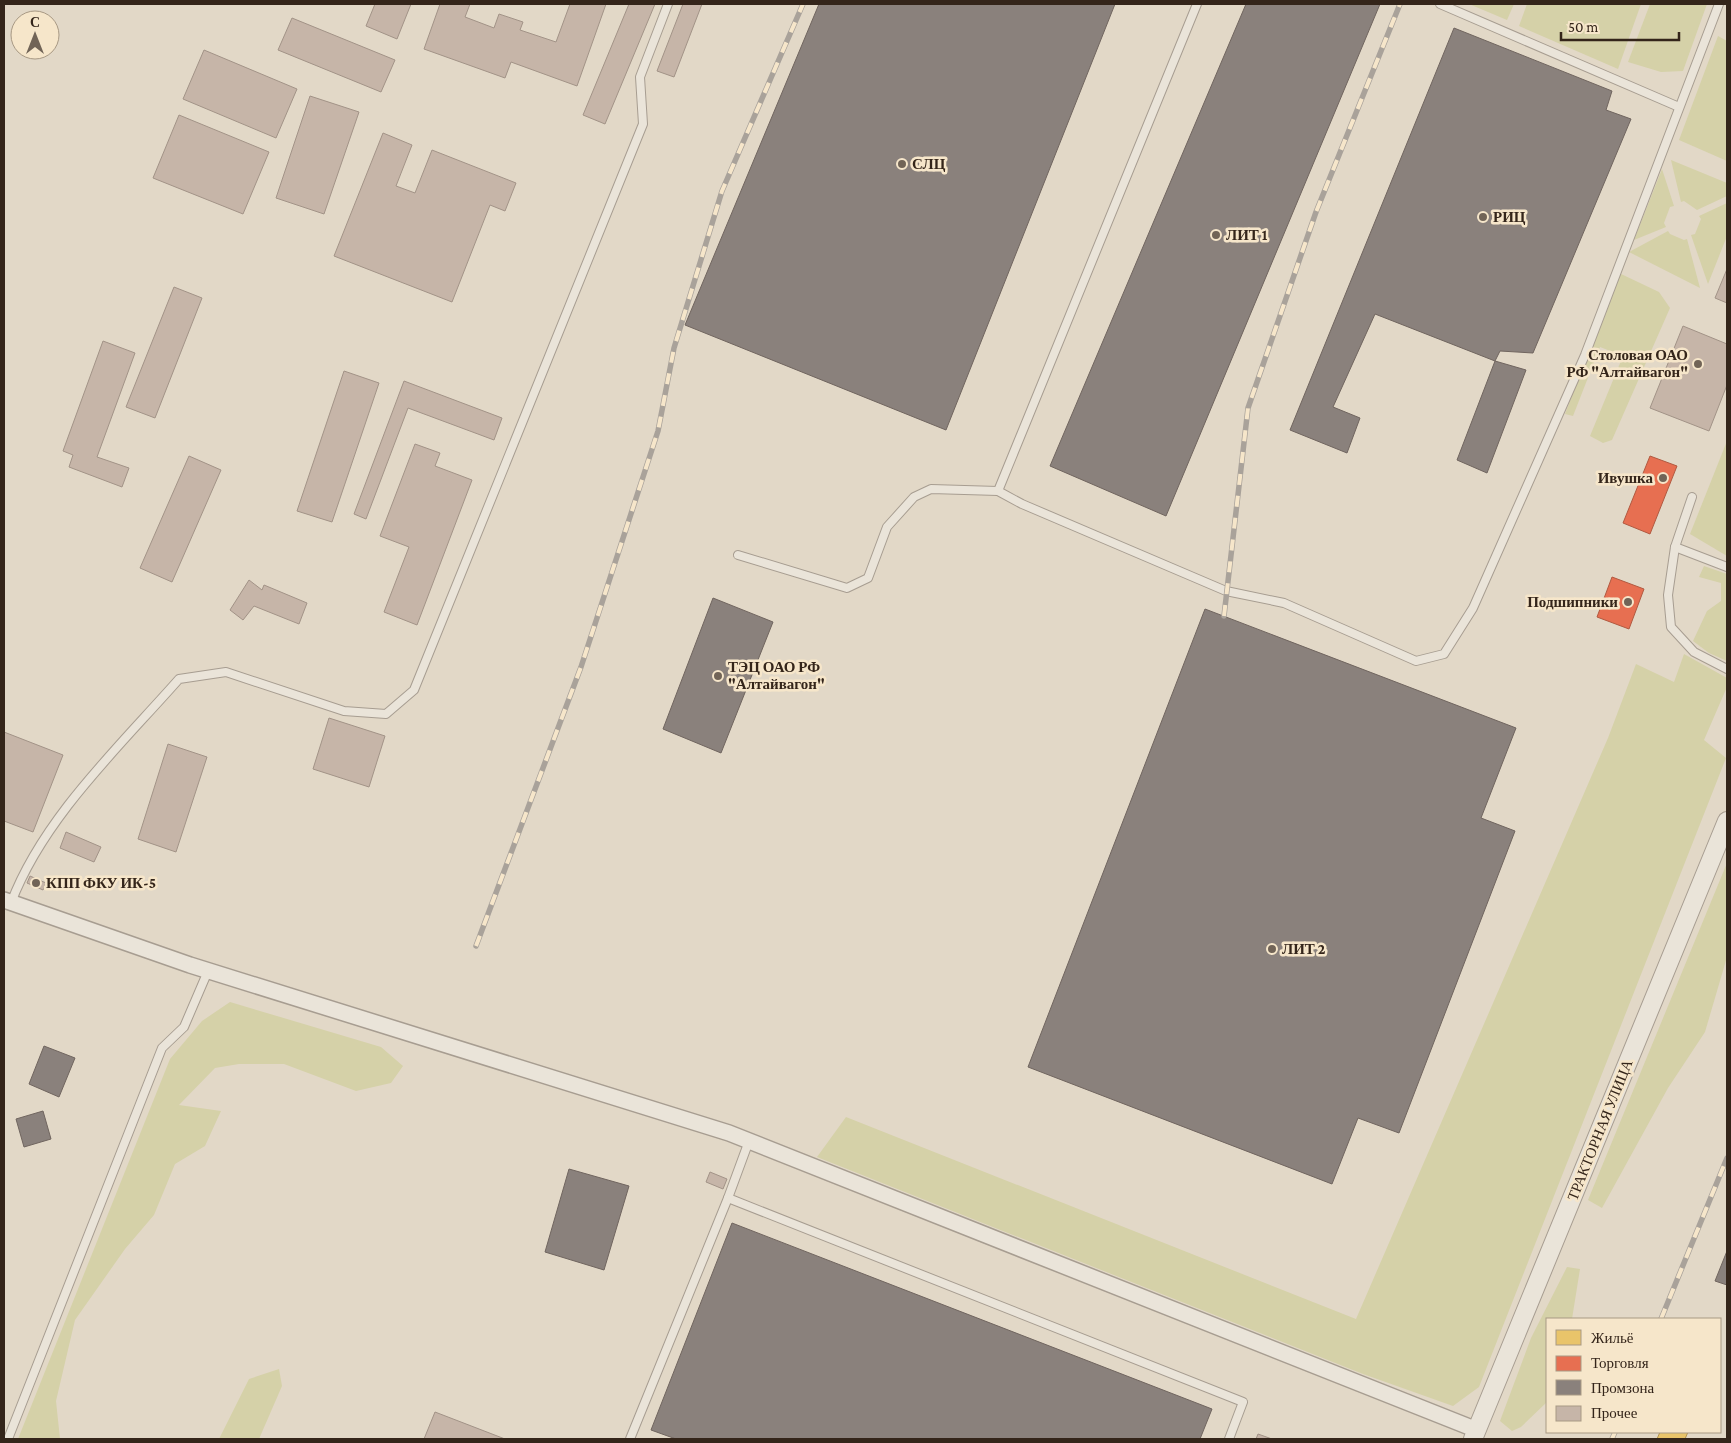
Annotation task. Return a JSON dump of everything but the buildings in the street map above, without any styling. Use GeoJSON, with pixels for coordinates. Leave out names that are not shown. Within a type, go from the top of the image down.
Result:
{"type":"FeatureCollection","features":[{"type":"Feature","properties":{"kind":"street","name":"ТРАКТОРНАЯ УЛИЦА"},"geometry":{"type":"LineString","coordinates":[[1475,1435],[1727,821]]}},
{"type":"Feature","properties":{"kind":"street"},"geometry":{"type":"LineString","coordinates":[[8,902],[208,970],[749,1141],[1475,1435]]}},
{"type":"Feature","properties":{"kind":"lane"},"geometry":{"type":"LineString","coordinates":[[8,902],[40,844],[86,785],[179,679],[226,672],[344,711],[386,714],[414,690],[643,124],[640,77],[668,4]]}},
{"type":"Feature","properties":{"kind":"lane"},"geometry":{"type":"LineString","coordinates":[[998,491],[1197,4]]}},
{"type":"Feature","properties":{"kind":"lane"},"geometry":{"type":"LineString","coordinates":[[1440,4],[1679,107]]}},
{"type":"Feature","properties":{"kind":"lane"},"geometry":{"type":"LineString","coordinates":[[738,555],[846,588],[868,578],[887,527],[914,497],[931,488],[998,491],[1022,504],[1226,591],[1284,602],[1416,661],[1444,654],[1473,608],[1585,355],[1719,4]]}},
{"type":"Feature","properties":{"kind":"lane"},"geometry":{"type":"LineString","coordinates":[[1692,497],[1675,547],[1668,595],[1671,627],[1694,652],[1727,669]]}},
{"type":"Feature","properties":{"kind":"lane"},"geometry":{"type":"LineString","coordinates":[[1675,547],[1727,567]]}},
{"type":"Feature","properties":{"kind":"lane"},"geometry":{"type":"LineString","coordinates":[[8,1439],[162,1048],[184,1027],[208,970]]}},
{"type":"Feature","properties":{"kind":"lane"},"geometry":{"type":"LineString","coordinates":[[630,1439],[728,1198],[749,1141]]}},
{"type":"Feature","properties":{"kind":"lane"},"geometry":{"type":"LineString","coordinates":[[728,1198],[1243,1402],[1229,1439]]}},
{"type":"Feature","properties":{"kind":"shaded area"},"geometry":{"type":"Polygon","coordinates":[[[1469,4],[1514,4],[1507,20],[1469,4]]]}},
{"type":"Feature","properties":{"kind":"shaded area"},"geometry":{"type":"Polygon","coordinates":[[[1527,4],[1641,4],[1618,69],[1519,26],[1527,4]]]}},
{"type":"Feature","properties":{"kind":"shaded area"},"geometry":{"type":"Polygon","coordinates":[[[1650,4],[1707,4],[1683,71],[1661,72],[1628,62],[1650,4]]]}},
{"type":"Feature","properties":{"kind":"shaded area"},"geometry":{"type":"Polygon","coordinates":[[[1718,36],[1727,41],[1727,161],[1679,140],[1718,36]]]}},
{"type":"Feature","properties":{"kind":"shaded area"},"geometry":{"type":"Polygon","coordinates":[[[1671,160],[1727,183],[1727,196],[1697,210],[1684,201],[1681,202],[1671,160]]]}},
{"type":"Feature","properties":{"kind":"shaded area"},"geometry":{"type":"Polygon","coordinates":[[[1662,169],[1674,206],[1670,207],[1664,223],[1666,227],[1634,240],[1662,169]]]}},
{"type":"Feature","properties":{"kind":"shaded area"},"geometry":{"type":"Polygon","coordinates":[[[1727,203],[1727,236],[1708,284],[1691,235],[1695,234],[1701,219],[1699,216],[1727,203]]]}},
{"type":"Feature","properties":{"kind":"shaded area"},"geometry":{"type":"Polygon","coordinates":[[[1668,231],[1670,234],[1684,240],[1687,239],[1700,288],[1629,252],[1668,231]]]}},
{"type":"Feature","properties":{"kind":"shaded area"},"geometry":{"type":"Polygon","coordinates":[[[1619,273],[1659,292],[1670,308],[1612,440],[1603,443],[1590,436],[1623,356],[1600,347],[1573,416],[1565,414],[1619,273]]]}},
{"type":"Feature","properties":{"kind":"shaded area"},"geometry":{"type":"Polygon","coordinates":[[[1727,441],[1727,556],[1690,534],[1727,441]]]}},
{"type":"Feature","properties":{"kind":"shaded area"},"geometry":{"type":"Polygon","coordinates":[[[1704,566],[1727,574],[1727,661],[1709,653],[1693,641],[1707,611],[1721,601],[1721,583],[1699,577],[1704,566]]]}},
{"type":"Feature","properties":{"kind":"shaded area"},"geometry":{"type":"Polygon","coordinates":[[[1684,654],[1727,678],[1727,687],[1704,740],[1726,758],[1479,1387],[1453,1406],[1363,1374],[817,1157],[846,1117],[1356,1319],[1608,738],[1636,664],[1674,682],[1684,654]]]}},
{"type":"Feature","properties":{"kind":"shaded area"},"geometry":{"type":"Polygon","coordinates":[[[1727,863],[1727,957],[1705,1032],[1668,1088],[1602,1208],[1588,1200],[1727,863]]]}},
{"type":"Feature","properties":{"kind":"shaded area"},"geometry":{"type":"Polygon","coordinates":[[[230,1002],[381,1047],[403,1066],[391,1083],[356,1091],[284,1064],[239,1064],[215,1068],[179,1105],[221,1111],[205,1146],[175,1164],[154,1215],[125,1249],[75,1320],[56,1401],[60,1439],[18,1439],[170,1059],[202,1021],[230,1002]]]}},
{"type":"Feature","properties":{"kind":"shaded area"},"geometry":{"type":"Polygon","coordinates":[[[1567,1267],[1580,1269],[1572,1318],[1546,1318],[1546,1403],[1521,1427],[1512,1431],[1500,1421],[1531,1338],[1567,1267]]]}},
{"type":"Feature","properties":{"kind":"shaded area"},"geometry":{"type":"Polygon","coordinates":[[[279,1369],[282,1386],[259,1439],[219,1439],[249,1379],[279,1369]]]}},
{"type":"Feature","properties":{"kind":"railway"},"geometry":{"type":"LineString","coordinates":[[476,946],[581,667],[658,431],[674,348],[722,191],[803,4]]}},
{"type":"Feature","properties":{"kind":"railway"},"geometry":{"type":"LineString","coordinates":[[1224,616],[1248,408],[1316,212],[1400,4]]}},
{"type":"Feature","properties":{"kind":"railway"},"geometry":{"type":"LineString","coordinates":[[1661,1318],[1727,1158]]}},
{"type":"Feature","properties":{"kind":"railway"},"geometry":{"type":"LineString","coordinates":[[1612,1439],[1615,1433]]}},
{"type":"Feature","properties":{"kind":"place","name":"СЛЦ"},"geometry":{"type":"Point","coordinates":[902,164]}},
{"type":"Feature","properties":{"kind":"place","name":"РИЦ"},"geometry":{"type":"Point","coordinates":[1483,217]}},
{"type":"Feature","properties":{"kind":"place","name":"ЛИТ 1"},"geometry":{"type":"Point","coordinates":[1216,235]}},
{"type":"Feature","properties":{"kind":"place","name":"Столовая ОАО РФ \"Алтайвагон\""},"geometry":{"type":"Point","coordinates":[1698,364]}},
{"type":"Feature","properties":{"kind":"place","name":"Ивушка"},"geometry":{"type":"Point","coordinates":[1663,478]}},
{"type":"Feature","properties":{"kind":"place","name":"Подшипники"},"geometry":{"type":"Point","coordinates":[1628,602]}},
{"type":"Feature","properties":{"kind":"place","name":"ТЭЦ ОАО РФ \"Алтайвагон\""},"geometry":{"type":"Point","coordinates":[718,676]}},
{"type":"Feature","properties":{"kind":"place","name":"КПП ФКУ ИК-5"},"geometry":{"type":"Point","coordinates":[36,883]}},
{"type":"Feature","properties":{"kind":"place","name":"ЛИТ 2"},"geometry":{"type":"Point","coordinates":[1272,949]}}]}
